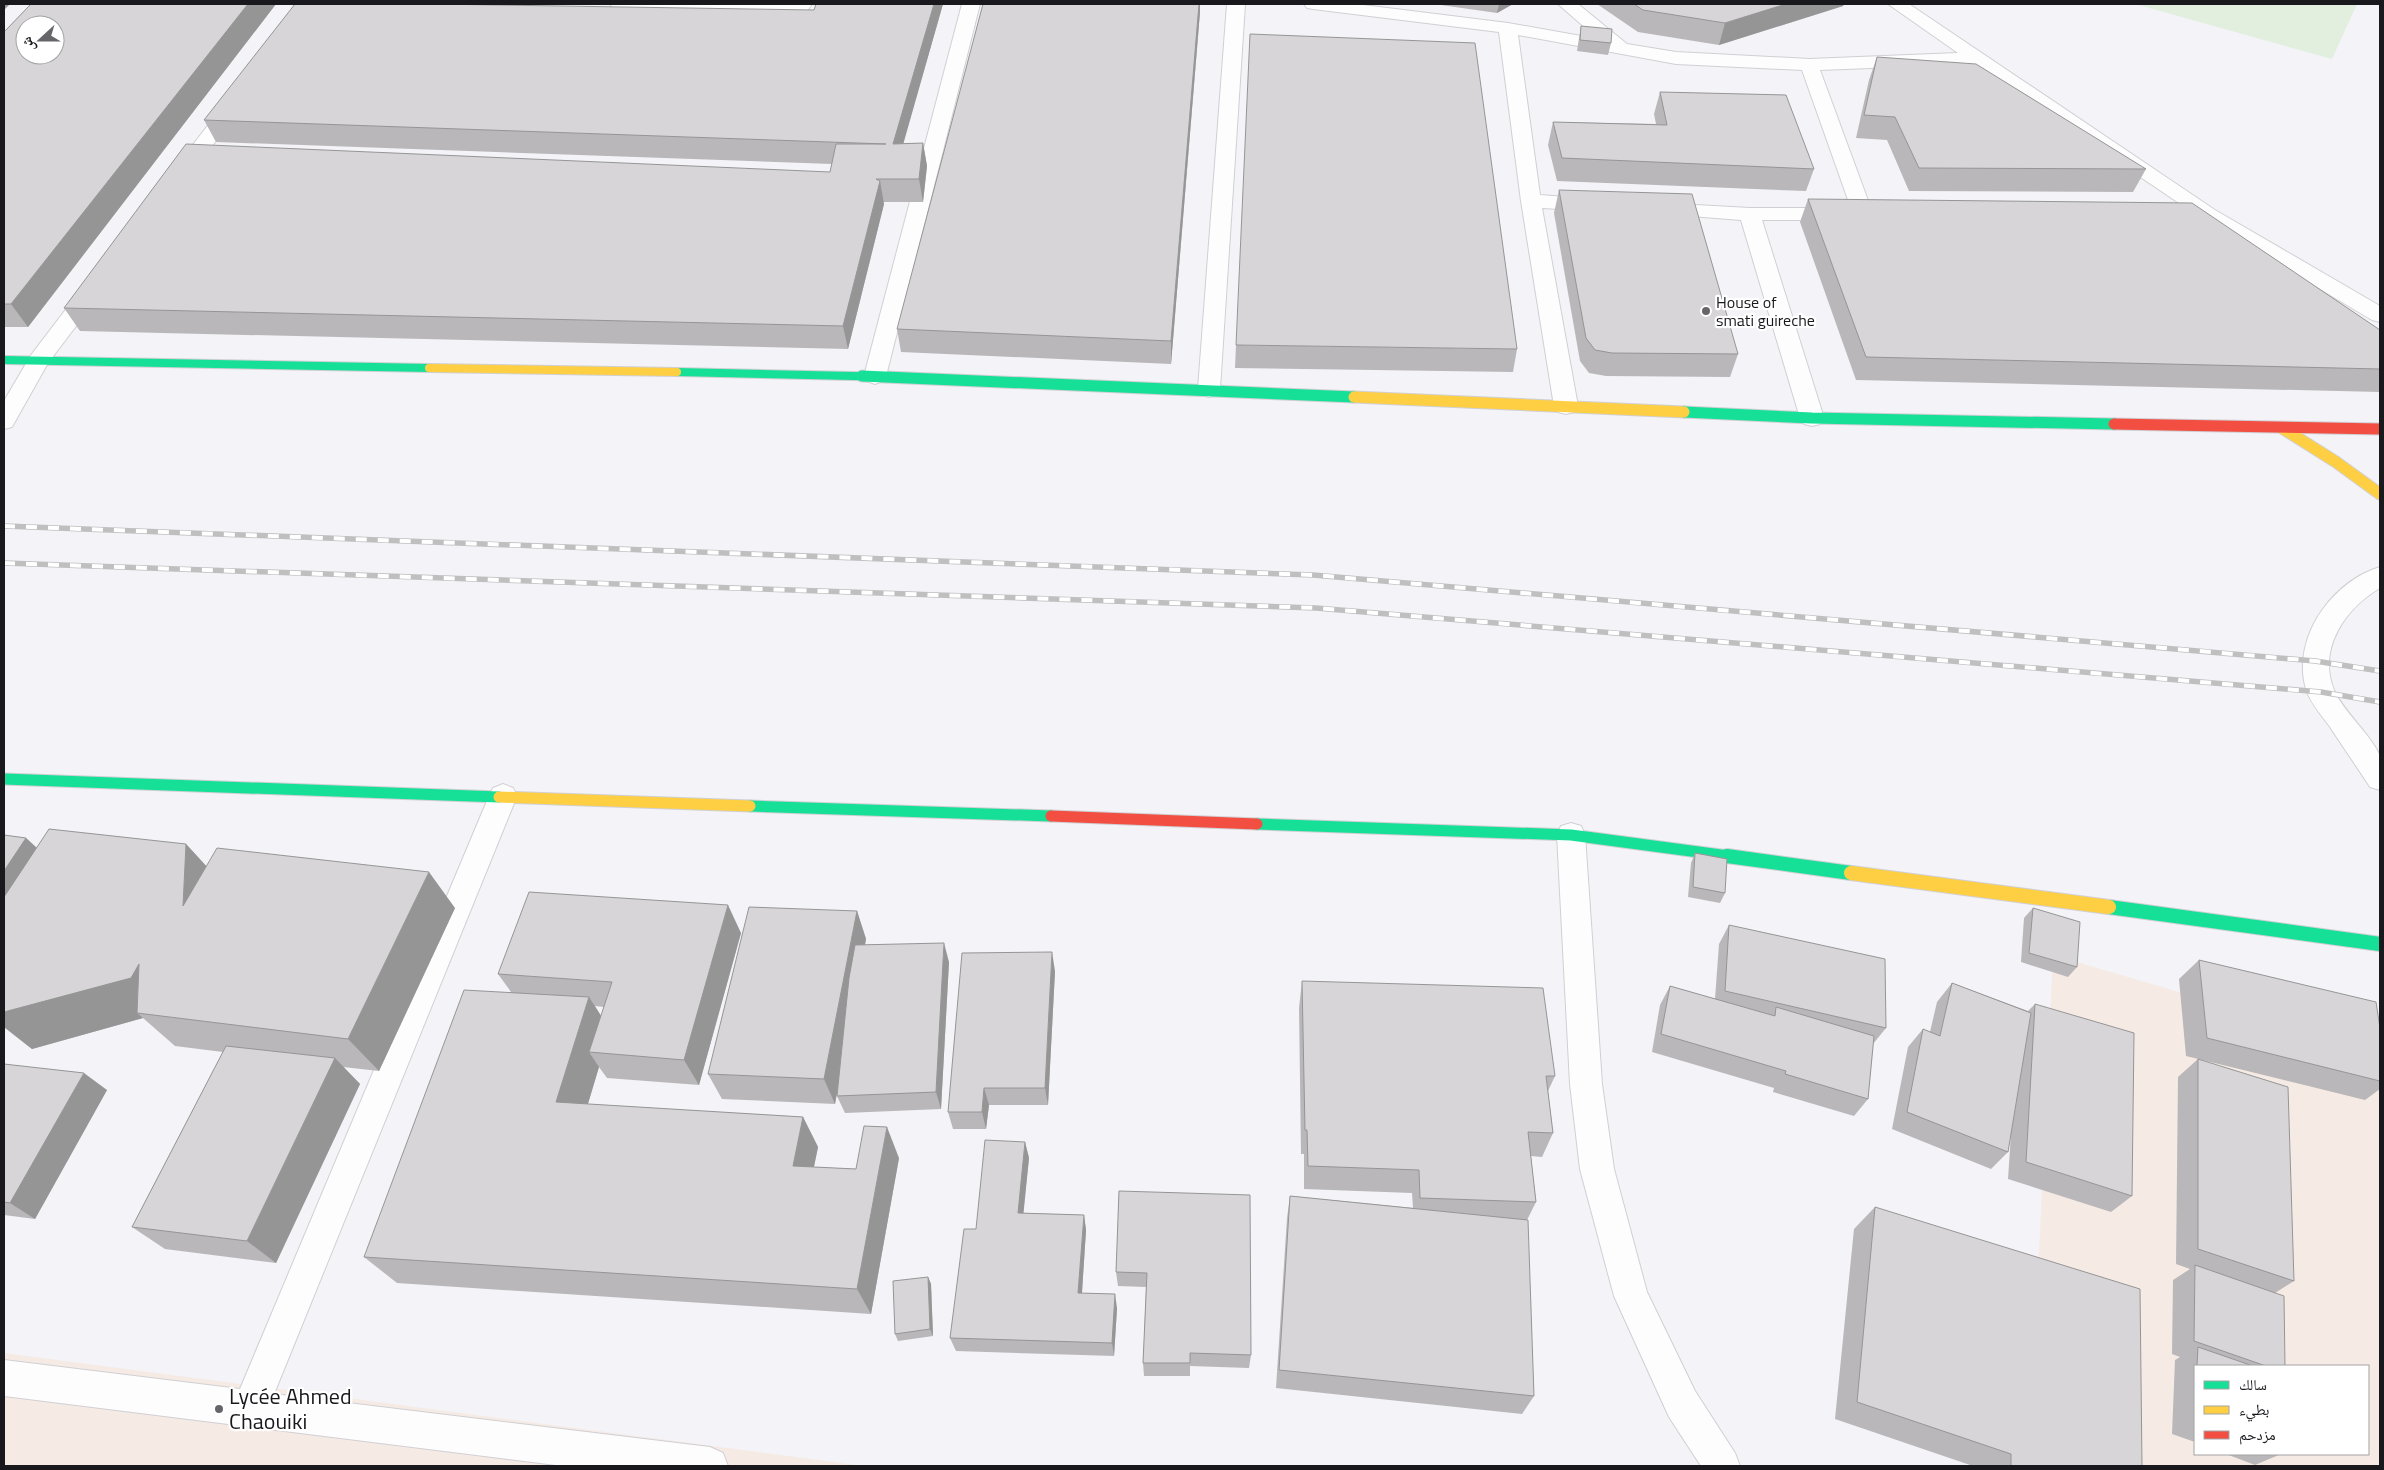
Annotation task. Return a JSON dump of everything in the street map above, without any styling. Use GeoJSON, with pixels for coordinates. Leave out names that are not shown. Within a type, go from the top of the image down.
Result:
{"type":"FeatureCollection","features":[{"type":"Feature","properties":{"kind":"street"},"geometry":{"type":"LineString","coordinates":[[619,4],[799,10],[803,4]]}},
{"type":"Feature","properties":{"kind":"street"},"geometry":{"type":"LineString","coordinates":[[875,376],[915,178],[971,4]]}},
{"type":"Feature","properties":{"kind":"street"},"geometry":{"type":"LineString","coordinates":[[1209,389],[1236,4]]}},
{"type":"Feature","properties":{"kind":"street"},"geometry":{"type":"LineString","coordinates":[[1313,4],[1508,28],[1676,58],[1809,65],[1979,58]]}},
{"type":"Feature","properties":{"kind":"street"},"geometry":{"type":"LineString","coordinates":[[1567,4],[1622,49]]}},
{"type":"Feature","properties":{"kind":"street"},"geometry":{"type":"LineString","coordinates":[[1897,4],[2208,214],[2380,315]]}},
{"type":"Feature","properties":{"kind":"street"},"geometry":{"type":"LineString","coordinates":[[1508,28],[1531,201],[1566,406]]}},
{"type":"Feature","properties":{"kind":"street"},"geometry":{"type":"LineString","coordinates":[[1641,208],[1750,214],[1872,214],[1809,65]]}},
{"type":"Feature","properties":{"kind":"street"},"geometry":{"type":"LineString","coordinates":[[170,188],[203,157],[248,88]]}},
{"type":"Feature","properties":{"kind":"street"},"geometry":{"type":"LineString","coordinates":[[1531,201],[1611,206]]}},
{"type":"Feature","properties":{"kind":"street"},"geometry":{"type":"LineString","coordinates":[[1750,214],[1812,418]]}},
{"type":"Feature","properties":{"kind":"street"},"geometry":{"type":"LineString","coordinates":[[2169,214],[2208,214]]}},
{"type":"Feature","properties":{"kind":"street"},"geometry":{"type":"LineString","coordinates":[[4,421],[40,360],[105,274]]}},
{"type":"Feature","properties":{"kind":"street"},"geometry":{"type":"LineString","coordinates":[[4,360],[875,376],[1209,389],[1812,418],[2380,429]]}},
{"type":"Feature","properties":{"kind":"street"},"geometry":{"type":"LineString","coordinates":[[2282,428],[2336,462],[2380,494]]}},
{"type":"Feature","properties":{"kind":"street"},"geometry":{"type":"LineString","coordinates":[[2380,576],[2361,586],[2335,608],[2323,634],[2315,661],[2321,692],[2380,779]]}},
{"type":"Feature","properties":{"kind":"street"},"geometry":{"type":"LineString","coordinates":[[4,779],[1570,835],[2380,944]]}},
{"type":"Feature","properties":{"kind":"street"},"geometry":{"type":"LineString","coordinates":[[250,1409],[503,796]]}},
{"type":"Feature","properties":{"kind":"street"},"geometry":{"type":"LineString","coordinates":[[1570,835],[1586,1084],[1597,1169],[1631,1296],[1682,1404],[1722,1466]]}},
{"type":"Feature","properties":{"kind":"street"},"geometry":{"type":"LineString","coordinates":[[4,1378],[710,1466]]}},
{"type":"Feature","properties":{"kind":"shaded area"},"geometry":{"type":"Polygon","coordinates":[[[2053,955],[2380,1051],[2380,1466],[2029,1466],[2053,955]]]}},
{"type":"Feature","properties":{"kind":"shaded area","name":"Lycée Ahmed Chaouiki"},"geometry":{"type":"Polygon","coordinates":[[[4,1353],[864,1466],[4,1466],[4,1353]]]}},
{"type":"Feature","properties":{"kind":"green space"},"geometry":{"type":"Polygon","coordinates":[[[2135,4],[2357,4],[2332,59],[2135,4]]]}},
{"type":"Feature","properties":{"kind":"building"},"geometry":{"type":"Polygon","coordinates":[[[31,4],[248,4],[11,304],[4,304],[4,32],[15,21],[15,65],[65,65],[65,15],[20,15],[31,4]]]}},
{"type":"Feature","properties":{"kind":"building"},"geometry":{"type":"Polygon","coordinates":[[[295,4],[433,4],[814,10],[816,4],[934,4],[893,144],[923,143],[919,179],[876,179],[880,181],[843,326],[64,308],[186,144],[830,172],[836,144],[886,144],[204,120],[295,4]]]}},
{"type":"Feature","properties":{"kind":"building"},"geometry":{"type":"Polygon","coordinates":[[[983,4],[1199,4],[1171,341],[897,329],[983,4]]]}},
{"type":"Feature","properties":{"kind":"building"},"geometry":{"type":"Polygon","coordinates":[[[1634,4],[1786,4],[1725,23],[1643,10],[1634,4]]]}},
{"type":"Feature","properties":{"kind":"building"},"geometry":{"type":"Polygon","coordinates":[[[1581,26],[1612,29],[1611,43],[1580,40],[1581,26]]]}},
{"type":"Feature","properties":{"kind":"building"},"geometry":{"type":"Polygon","coordinates":[[[1250,34],[1475,43],[1517,349],[1236,345],[1250,34]]]}},
{"type":"Feature","properties":{"kind":"building"},"geometry":{"type":"Polygon","coordinates":[[[1877,57],[1976,64],[2146,169],[1919,168],[1895,117],[1864,115],[1877,57]]]}},
{"type":"Feature","properties":{"kind":"building"},"geometry":{"type":"Polygon","coordinates":[[[1660,92],[1786,95],[1814,169],[1562,158],[1553,122],[1667,125],[1660,92]]]}},
{"type":"Feature","properties":{"kind":"building"},"geometry":{"type":"Polygon","coordinates":[[[1559,190],[1692,194],[1738,354],[1612,353],[1595,350],[1586,338],[1559,190]]]}},
{"type":"Feature","properties":{"kind":"building"},"geometry":{"type":"Polygon","coordinates":[[[1808,199],[2192,203],[2380,330],[2380,369],[1866,357],[1808,199]]]}},
{"type":"Feature","properties":{"kind":"building"},"geometry":{"type":"Polygon","coordinates":[[[49,829],[186,844],[183,906],[217,848],[429,872],[348,1039],[137,1013],[139,964],[131,978],[4,1012],[4,897],[49,829]]]}},
{"type":"Feature","properties":{"kind":"building"},"geometry":{"type":"Polygon","coordinates":[[[4,835],[26,838],[4,871],[4,835]]]}},
{"type":"Feature","properties":{"kind":"building"},"geometry":{"type":"Polygon","coordinates":[[[1695,853],[1727,859],[1725,893],[1693,887],[1695,853]]]}},
{"type":"Feature","properties":{"kind":"building"},"geometry":{"type":"Polygon","coordinates":[[[529,892],[728,905],[684,1060],[589,1052],[612,982],[498,974],[529,892]]]}},
{"type":"Feature","properties":{"kind":"building"},"geometry":{"type":"Polygon","coordinates":[[[749,907],[857,911],[824,1079],[708,1074],[749,907]]]}},
{"type":"Feature","properties":{"kind":"building"},"geometry":{"type":"Polygon","coordinates":[[[2033,908],[2080,922],[2077,967],[2029,953],[2033,908]]]}},
{"type":"Feature","properties":{"kind":"building"},"geometry":{"type":"Polygon","coordinates":[[[1729,925],[1885,959],[1886,1028],[1725,991],[1729,925]]]}},
{"type":"Feature","properties":{"kind":"building"},"geometry":{"type":"Polygon","coordinates":[[[944,943],[936,1092],[837,1096],[849,978],[855,945],[944,943]]]}},
{"type":"Feature","properties":{"kind":"building"},"geometry":{"type":"Polygon","coordinates":[[[1052,952],[1045,1088],[984,1088],[982,1112],[948,1112],[962,953],[1052,952]]]}},
{"type":"Feature","properties":{"kind":"building"},"geometry":{"type":"Polygon","coordinates":[[[2199,960],[2376,1002],[2380,1028],[2380,1081],[2207,1038],[2199,960]]]}},
{"type":"Feature","properties":{"kind":"building"},"geometry":{"type":"Polygon","coordinates":[[[1302,981],[1543,988],[1555,1076],[1546,1076],[1553,1133],[1528,1132],[1536,1202],[1420,1198],[1419,1170],[1308,1166],[1307,1130],[1305,1130],[1302,981]]]}},
{"type":"Feature","properties":{"kind":"building"},"geometry":{"type":"Polygon","coordinates":[[[1952,983],[2031,1013],[2008,1152],[1907,1112],[1923,1029],[1940,1036],[1952,983]]]}},
{"type":"Feature","properties":{"kind":"building"},"geometry":{"type":"Polygon","coordinates":[[[1670,986],[1775,1016],[1776,1007],[1874,1036],[1868,1099],[1785,1074],[1786,1071],[1661,1034],[1670,986]]]}},
{"type":"Feature","properties":{"kind":"building"},"geometry":{"type":"Polygon","coordinates":[[[464,990],[589,997],[556,1102],[803,1117],[793,1166],[856,1169],[864,1126],[887,1127],[857,1289],[364,1257],[464,990]]]}},
{"type":"Feature","properties":{"kind":"building"},"geometry":{"type":"Polygon","coordinates":[[[2035,1004],[2134,1033],[2132,1196],[2026,1162],[2035,1004]]]}},
{"type":"Feature","properties":{"kind":"building"},"geometry":{"type":"Polygon","coordinates":[[[226,1046],[335,1058],[247,1241],[132,1227],[226,1046]]]}},
{"type":"Feature","properties":{"kind":"building"},"geometry":{"type":"Polygon","coordinates":[[[2198,1059],[2288,1087],[2294,1281],[2198,1249],[2198,1059]]]}},
{"type":"Feature","properties":{"kind":"building"},"geometry":{"type":"Polygon","coordinates":[[[4,1064],[84,1073],[10,1203],[4,1202],[4,1064]]]}},
{"type":"Feature","properties":{"kind":"building"},"geometry":{"type":"Polygon","coordinates":[[[985,1140],[1025,1142],[1018,1213],[1084,1215],[1078,1293],[1115,1294],[1112,1343],[950,1338],[964,1229],[976,1229],[985,1140]]]}},
{"type":"Feature","properties":{"kind":"building"},"geometry":{"type":"Polygon","coordinates":[[[1119,1191],[1250,1195],[1251,1355],[1190,1353],[1190,1363],[1143,1363],[1147,1273],[1116,1272],[1119,1191]]]}},
{"type":"Feature","properties":{"kind":"building"},"geometry":{"type":"Polygon","coordinates":[[[1290,1196],[1528,1220],[1534,1396],[1279,1370],[1290,1196]]]}},
{"type":"Feature","properties":{"kind":"building"},"geometry":{"type":"Polygon","coordinates":[[[1875,1207],[2140,1289],[2142,1466],[2011,1466],[2011,1454],[1857,1402],[1875,1207]]]}},
{"type":"Feature","properties":{"kind":"building"},"geometry":{"type":"Polygon","coordinates":[[[2195,1265],[2284,1296],[2285,1365],[2263,1365],[2194,1341],[2195,1265]]]}},
{"type":"Feature","properties":{"kind":"building"},"geometry":{"type":"Polygon","coordinates":[[[928,1277],[930,1329],[895,1334],[893,1281],[928,1277]]]}},
{"type":"Feature","properties":{"kind":"building"},"geometry":{"type":"Polygon","coordinates":[[[2198,1347],[2250,1365],[2197,1365],[2198,1347]]]}},
{"type":"Feature","properties":{"kind":"railway"},"geometry":{"type":"LineString","coordinates":[[4,526],[1313,575],[2315,661],[2380,671]]}},
{"type":"Feature","properties":{"kind":"railway"},"geometry":{"type":"LineString","coordinates":[[4,563],[1316,608],[2321,692],[2380,702]]}},
{"type":"Feature","properties":{"kind":"traffic: fast"},"geometry":{"type":"LineString","coordinates":[[4,360],[429,368]]}},
{"type":"Feature","properties":{"kind":"traffic: fast"},"geometry":{"type":"LineString","coordinates":[[677,372],[875,376],[1354,397]]}},
{"type":"Feature","properties":{"kind":"traffic: fast"},"geometry":{"type":"LineString","coordinates":[[1684,412],[1812,418],[2114,424]]}},
{"type":"Feature","properties":{"kind":"traffic: fast"},"geometry":{"type":"LineString","coordinates":[[4,779],[499,797]]}},
{"type":"Feature","properties":{"kind":"traffic: fast"},"geometry":{"type":"LineString","coordinates":[[750,806],[1051,816]]}},
{"type":"Feature","properties":{"kind":"traffic: fast"},"geometry":{"type":"LineString","coordinates":[[1257,824],[1571,835],[1851,873]]}},
{"type":"Feature","properties":{"kind":"traffic: fast"},"geometry":{"type":"LineString","coordinates":[[2109,907],[2380,944]]}},
{"type":"Feature","properties":{"kind":"traffic: slow"},"geometry":{"type":"LineString","coordinates":[[429,368],[677,372]]}},
{"type":"Feature","properties":{"kind":"traffic: slow"},"geometry":{"type":"LineString","coordinates":[[1354,397],[1684,412]]}},
{"type":"Feature","properties":{"kind":"traffic: slow"},"geometry":{"type":"LineString","coordinates":[[2282,428],[2336,462],[2380,494]]}},
{"type":"Feature","properties":{"kind":"traffic: slow"},"geometry":{"type":"LineString","coordinates":[[499,797],[750,806]]}},
{"type":"Feature","properties":{"kind":"traffic: slow"},"geometry":{"type":"LineString","coordinates":[[1851,873],[2109,907]]}},
{"type":"Feature","properties":{"kind":"traffic: jam"},"geometry":{"type":"LineString","coordinates":[[2114,424],[2380,429]]}},
{"type":"Feature","properties":{"kind":"traffic: jam"},"geometry":{"type":"LineString","coordinates":[[1051,816],[1257,824]]}},
{"type":"Feature","properties":{"kind":"place","name":"House of smati guireche"},"geometry":{"type":"Point","coordinates":[1706,311]}},
{"type":"Feature","properties":{"kind":"place","name":"Lycée Ahmed Chaouiki"},"geometry":{"type":"Point","coordinates":[219,1409]}}]}
